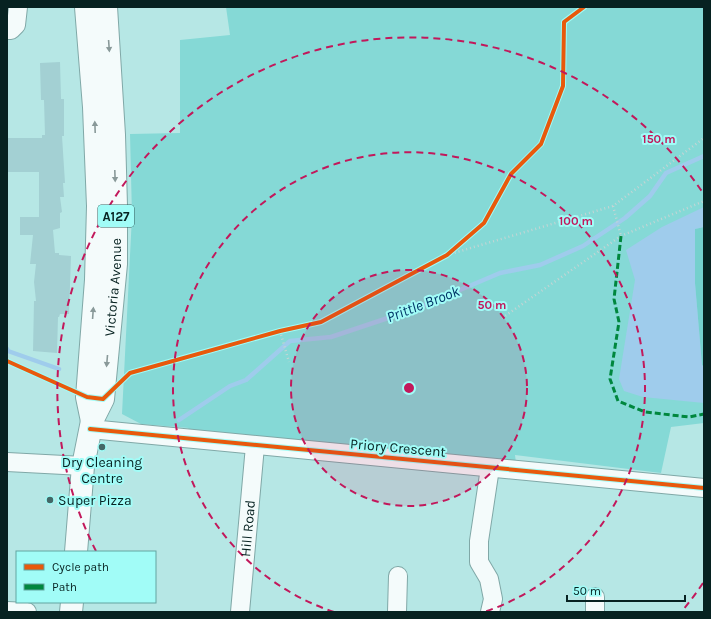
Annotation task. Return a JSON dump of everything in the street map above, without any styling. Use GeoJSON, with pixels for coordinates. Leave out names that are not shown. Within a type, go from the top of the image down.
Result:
{"type":"FeatureCollection","features":[{"type":"Feature","properties":{"kind":"highway","name":"Victoria Avenue"},"geometry":{"type":"LineString","coordinates":[[86,7],[94,107],[98,206],[96,280],[87,397],[91,425]]}},
{"type":"Feature","properties":{"kind":"highway","name":"Victoria Avenue"},"geometry":{"type":"LineString","coordinates":[[76,551],[83,466],[91,425],[103,399],[116,264],[114,135],[106,7]]}},
{"type":"Feature","properties":{"kind":"street"},"geometry":{"type":"LineString","coordinates":[[7,30],[11,30],[16,25],[18,7]]}},
{"type":"Feature","properties":{"kind":"street","name":"Priory Crescent"},"geometry":{"type":"LineString","coordinates":[[91,425],[255,446],[704,488]]}},
{"type":"Feature","properties":{"kind":"street","name":"Hill Road"},"geometry":{"type":"LineString","coordinates":[[240,612],[255,446]]}},
{"type":"Feature","properties":{"kind":"street"},"geometry":{"type":"LineString","coordinates":[[7,462],[83,466]]}},
{"type":"Feature","properties":{"kind":"street"},"geometry":{"type":"LineString","coordinates":[[490,468],[478,541],[479,562],[489,579],[493,599],[490,612]]}},
{"type":"Feature","properties":{"kind":"street"},"geometry":{"type":"LineString","coordinates":[[397,612],[398,576]]}},
{"type":"Feature","properties":{"kind":"street"},"geometry":{"type":"LineString","coordinates":[[7,611],[27,612]]}},
{"type":"Feature","properties":{"kind":"path"},"geometry":{"type":"LineString","coordinates":[[447,255],[613,206],[704,138]]}},
{"type":"Feature","properties":{"kind":"path"},"geometry":{"type":"LineString","coordinates":[[502,318],[621,236],[704,201]]}},
{"type":"Feature","properties":{"kind":"path"},"geometry":{"type":"LineString","coordinates":[[613,206],[621,236]]}},
{"type":"Feature","properties":{"kind":"path"},"geometry":{"type":"LineString","coordinates":[[440,259],[458,246]]}},
{"type":"Feature","properties":{"kind":"path"},"geometry":{"type":"LineString","coordinates":[[272,333],[287,329]]}},
{"type":"Feature","properties":{"kind":"path"},"geometry":{"type":"LineString","coordinates":[[280,331],[282,343],[289,362]]}},
{"type":"Feature","properties":{"kind":"shaded area"},"geometry":{"type":"Polygon","coordinates":[[[226,7],[704,7],[704,423],[671,427],[661,473],[515,455],[516,463],[183,432],[189,428],[141,424],[122,414],[132,216],[130,134],[180,133],[180,40],[230,35],[226,7]]]}},
{"type":"Feature","properties":{"kind":"shaded area"},"geometry":{"type":"Polygon","coordinates":[[[704,207],[704,227],[695,229],[695,283],[702,365],[704,367],[704,403],[643,397],[624,391],[619,379],[635,280],[626,250],[662,227],[704,207]]]}},
{"type":"Feature","properties":{"kind":"shaded area"},"geometry":{"type":"Polygon","coordinates":[[[704,227],[704,367],[702,365],[695,283],[695,229],[704,227]]]}},
{"type":"Feature","properties":{"kind":"building"},"geometry":{"type":"Polygon","coordinates":[[[60,62],[61,99],[64,99],[64,136],[62,136],[65,183],[63,183],[64,197],[60,197],[62,212],[60,213],[60,228],[53,230],[55,253],[59,253],[59,255],[71,256],[69,314],[60,314],[58,317],[57,353],[33,351],[34,301],[36,301],[34,282],[36,264],[30,264],[33,235],[20,235],[20,217],[39,217],[39,172],[7,172],[7,138],[42,138],[42,135],[45,135],[44,100],[41,100],[40,63],[60,62]]]}},
{"type":"Feature","properties":{"kind":"waterway","name":"Prittle Brook"},"geometry":{"type":"LineString","coordinates":[[179,420],[230,386],[246,380],[290,341],[331,337],[415,309],[500,273],[540,265],[583,246],[625,218],[650,196],[666,173],[704,156]]}},
{"type":"Feature","properties":{"kind":"waterway","name":"Prittle Brook"},"geometry":{"type":"LineString","coordinates":[[7,349],[8,351],[59,369]]}},
{"type":"Feature","properties":{"kind":"marked path"},"geometry":{"type":"LineString","coordinates":[[621,236],[614,299],[619,322],[610,379],[618,401],[645,412],[689,417],[704,414]]}},
{"type":"Feature","properties":{"kind":"cycle path"},"geometry":{"type":"LineString","coordinates":[[7,361],[87,397],[103,399],[130,373],[280,331],[321,322],[447,255],[484,223],[511,174],[541,144],[563,86],[564,22],[584,7]]}},
{"type":"Feature","properties":{"kind":"cycle path"},"geometry":{"type":"LineString","coordinates":[[90,429],[704,488]]}},
{"type":"Feature","properties":{"kind":"place","name":"Dry Cleaning Centre"},"geometry":{"type":"Point","coordinates":[102,447]}},
{"type":"Feature","properties":{"kind":"place","name":"Super Pizza"},"geometry":{"type":"Point","coordinates":[50,500]}}]}
